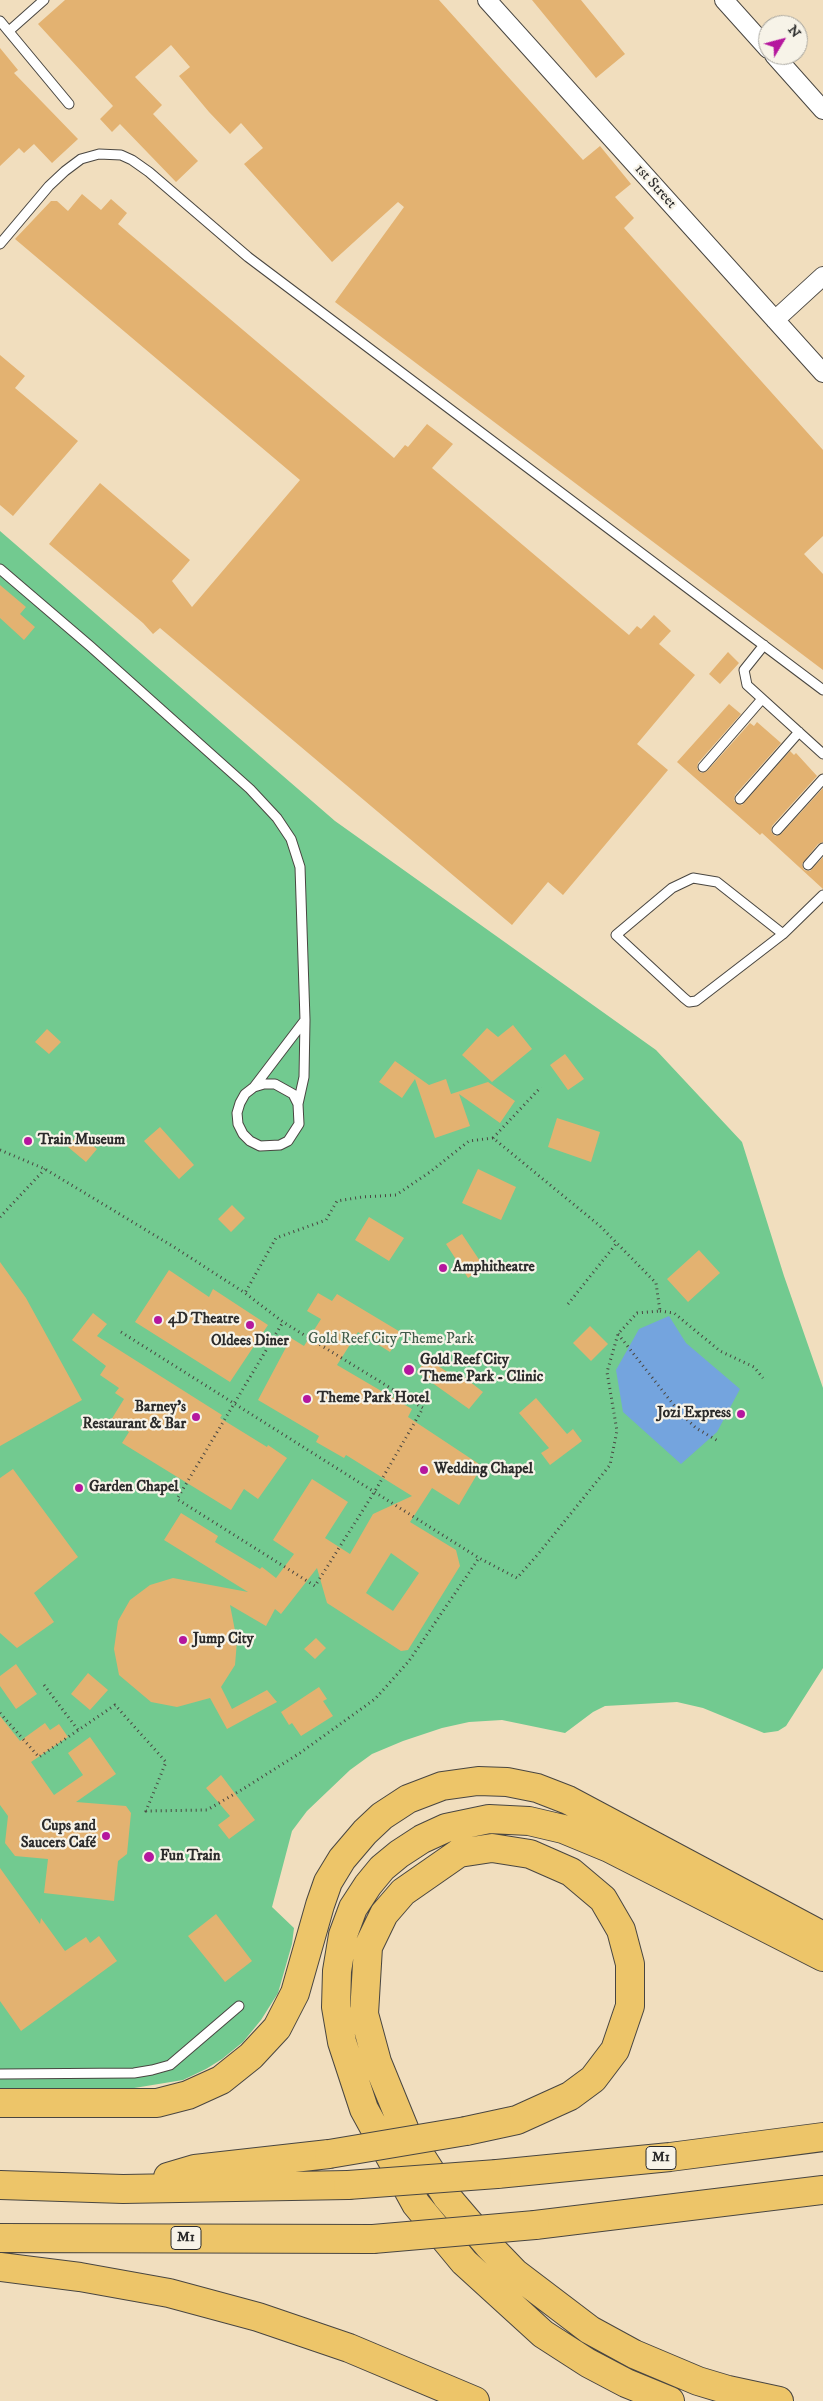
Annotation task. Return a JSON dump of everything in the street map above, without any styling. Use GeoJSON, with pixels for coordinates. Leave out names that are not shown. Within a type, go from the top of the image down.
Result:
{"type":"FeatureCollection","features":[{"type":"Feature","properties":{"kind":"highway"},"geometry":{"type":"LineString","coordinates":[[0,2103],[157,2103],[188,2095],[221,2080],[251,2056],[277,2028],[295,1993],[328,1882],[342,1859],[365,1832],[382,1816],[408,1799],[442,1786],[478,1781],[507,1782],[537,1788],[568,1800],[823,1936]]}},
{"type":"Feature","properties":{"kind":"highway"},"geometry":{"type":"LineString","coordinates":[[670,2401],[626,2383],[588,2363],[543,2334],[464,2262],[416,2204],[364,2109],[342,2042],[336,2007],[337,1971],[344,1935],[353,1908],[382,1868],[422,1839],[446,1828],[489,1819],[529,1821],[563,1829],[609,1848],[823,1957]]}},
{"type":"Feature","properties":{"kind":"highway"},"geometry":{"type":"LineString","coordinates":[[123,2189],[195,2170],[329,2154],[466,2131],[518,2120],[570,2096],[592,2079],[615,2050],[630,2006],[630,1964],[621,1930],[603,1899],[571,1872],[530,1854],[492,1848],[459,1853],[403,1892],[384,1914],[368,1947],[364,2014],[376,2062],[406,2133],[447,2197],[488,2245],[515,2273],[574,2319],[634,2354],[698,2381],[728,2390],[779,2401]]}},
{"type":"Feature","properties":{"kind":"highway","name":"M1"},"geometry":{"type":"LineString","coordinates":[[0,2185],[123,2189],[348,2185],[497,2174],[670,2157],[823,2137]]}},
{"type":"Feature","properties":{"kind":"highway","name":"M1"},"geometry":{"type":"LineString","coordinates":[[0,2238],[373,2239],[535,2225],[823,2190]]}},
{"type":"Feature","properties":{"kind":"highway"},"geometry":{"type":"LineString","coordinates":[[0,2267],[80,2277],[169,2293],[258,2317],[348,2348],[475,2401]]}},
{"type":"Feature","properties":{"kind":"street","name":"1st Street"},"geometry":{"type":"LineString","coordinates":[[487,0],[823,373]]}},
{"type":"Feature","properties":{"kind":"street"},"geometry":{"type":"LineString","coordinates":[[724,0],[758,38]]}},
{"type":"Feature","properties":{"kind":"street"},"geometry":{"type":"LineString","coordinates":[[783,65],[823,110]]}},
{"type":"Feature","properties":{"kind":"street"},"geometry":{"type":"LineString","coordinates":[[775,320],[823,276]]}},
{"type":"Feature","properties":{"kind":"lane"},"geometry":{"type":"LineString","coordinates":[[9,31],[44,0]]}},
{"type":"Feature","properties":{"kind":"lane"},"geometry":{"type":"LineString","coordinates":[[0,21],[69,104]]}},
{"type":"Feature","properties":{"kind":"lane"},"geometry":{"type":"LineString","coordinates":[[0,244],[49,186],[65,170],[81,159],[107,154],[122,155],[132,160],[149,172],[248,257],[823,690]]}},
{"type":"Feature","properties":{"kind":"lane"},"geometry":{"type":"LineString","coordinates":[[0,569],[90,646],[250,789],[277,818],[291,839],[300,868],[305,1020],[304,1077],[298,1104],[299,1124],[288,1140],[280,1145],[260,1146],[250,1141],[243,1134],[237,1118],[240,1103],[305,1020]]}},
{"type":"Feature","properties":{"kind":"lane"},"geometry":{"type":"LineString","coordinates":[[764,645],[744,670],[747,685],[823,754]]}},
{"type":"Feature","properties":{"kind":"lane"},"geometry":{"type":"LineString","coordinates":[[703,767],[762,699]]}},
{"type":"Feature","properties":{"kind":"lane"},"geometry":{"type":"LineString","coordinates":[[740,800],[799,732]]}},
{"type":"Feature","properties":{"kind":"lane"},"geometry":{"type":"LineString","coordinates":[[778,830],[823,779]]}},
{"type":"Feature","properties":{"kind":"lane"},"geometry":{"type":"LineString","coordinates":[[808,865],[823,848]]}},
{"type":"Feature","properties":{"kind":"lane"},"geometry":{"type":"LineString","coordinates":[[782,934],[718,882],[693,878],[672,888],[616,935],[658,976],[690,1002],[696,1001],[782,934],[823,895]]}},
{"type":"Feature","properties":{"kind":"lane"},"geometry":{"type":"LineString","coordinates":[[254,1087],[264,1084],[275,1084],[293,1094],[298,1104]]}},
{"type":"Feature","properties":{"kind":"lane"},"geometry":{"type":"LineString","coordinates":[[0,2074],[134,2072],[152,2070],[170,2064],[239,2006]]}},
{"type":"Feature","properties":{"kind":"path"},"geometry":{"type":"LineString","coordinates":[[245,1294],[276,1238],[326,1220],[337,1200],[362,1196],[396,1195],[430,1172],[469,1141],[493,1138],[541,1086]]}},
{"type":"Feature","properties":{"kind":"path"},"geometry":{"type":"LineString","coordinates":[[493,1138],[600,1226],[656,1282],[660,1312]]}},
{"type":"Feature","properties":{"kind":"path"},"geometry":{"type":"LineString","coordinates":[[0,1150],[44,1169],[174,1246],[283,1322],[423,1408],[375,1491],[315,1586],[177,1499],[283,1322]]}},
{"type":"Feature","properties":{"kind":"path"},"geometry":{"type":"LineString","coordinates":[[0,1217],[44,1169]]}},
{"type":"Feature","properties":{"kind":"path"},"geometry":{"type":"LineString","coordinates":[[568,1304],[616,1244]]}},
{"type":"Feature","properties":{"kind":"path"},"geometry":{"type":"LineString","coordinates":[[121,1332],[236,1402],[479,1558],[516,1578],[610,1465],[616,1432],[607,1372],[618,1334],[637,1312],[674,1313],[720,1351],[754,1367],[763,1378]]}},
{"type":"Feature","properties":{"kind":"path"},"geometry":{"type":"LineString","coordinates":[[618,1334],[680,1413],[696,1428],[718,1441]]}},
{"type":"Feature","properties":{"kind":"path"},"geometry":{"type":"LineString","coordinates":[[0,1713],[39,1757],[115,1705],[166,1762],[146,1811],[207,1810],[300,1753],[375,1699],[409,1661],[479,1558]]}},
{"type":"Feature","properties":{"kind":"path"},"geometry":{"type":"LineString","coordinates":[[44,1684],[78,1730]]}},
{"type":"Feature","properties":{"kind":"green space","name":"Gold Reef City Theme Park"},"geometry":{"type":"Polygon","coordinates":[[[0,531],[335,821],[656,1050],[742,1142],[784,1276],[823,1388],[823,1668],[786,1726],[778,1731],[764,1733],[703,1708],[677,1702],[605,1706],[593,1712],[565,1733],[502,1720],[469,1722],[442,1728],[372,1754],[350,1770],[307,1811],[292,1831],[272,1907],[294,1928],[292,1944],[278,1993],[261,2020],[243,2042],[206,2069],[183,2080],[128,2089],[0,2089],[0,531]]]}},
{"type":"Feature","properties":{"kind":"water"},"geometry":{"type":"Polygon","coordinates":[[[669,1316],[686,1343],[740,1389],[717,1432],[681,1464],[623,1412],[616,1370],[639,1329],[669,1316]]]}},
{"type":"Feature","properties":{"kind":"building"},"geometry":{"type":"Polygon","coordinates":[[[65,0],[439,0],[583,160],[600,146],[631,184],[615,197],[634,218],[624,228],[823,450],[823,536],[804,554],[823,574],[823,670],[335,302],[404,207],[398,202],[332,262],[244,164],[263,148],[241,123],[230,134],[209,112],[179,76],[190,67],[171,45],[135,77],[162,105],[153,114],[198,161],[176,182],[120,124],[112,132],[100,119],[113,106],[38,24],[65,0]]]}},
{"type":"Feature","properties":{"kind":"building"},"geometry":{"type":"Polygon","coordinates":[[[532,0],[581,0],[625,54],[596,78],[532,0]]]}},
{"type":"Feature","properties":{"kind":"building"},"geometry":{"type":"Polygon","coordinates":[[[0,48],[18,70],[14,73],[78,139],[52,163],[34,144],[24,153],[19,148],[0,166],[0,48]]]}},
{"type":"Feature","properties":{"kind":"building"},"geometry":{"type":"Polygon","coordinates":[[[82,194],[101,210],[111,199],[127,213],[118,224],[394,458],[405,445],[408,447],[427,424],[453,444],[432,468],[629,635],[637,626],[641,629],[654,615],[671,631],[659,644],[695,675],[637,744],[668,770],[563,895],[548,882],[512,925],[160,628],[153,634],[143,623],[49,544],[100,483],[190,560],[172,581],[192,607],[300,480],[15,239],[51,201],[57,201],[68,211],[82,194]]]}},
{"type":"Feature","properties":{"kind":"building"},"geometry":{"type":"Polygon","coordinates":[[[0,355],[25,376],[15,388],[78,441],[13,516],[0,505],[0,355]]]}},
{"type":"Feature","properties":{"kind":"building"},"geometry":{"type":"Polygon","coordinates":[[[0,585],[26,607],[20,614],[35,627],[24,640],[0,618],[0,585]]]}},
{"type":"Feature","properties":{"kind":"building"},"geometry":{"type":"Polygon","coordinates":[[[728,652],[739,663],[720,684],[709,674],[728,652]]]}},
{"type":"Feature","properties":{"kind":"building"},"geometry":{"type":"Polygon","coordinates":[[[729,704],[741,714],[698,763],[697,769],[701,773],[707,771],[750,723],[754,726],[757,722],[781,743],[735,795],[734,801],[742,805],[790,751],[794,755],[796,753],[817,776],[772,826],[771,831],[775,836],[781,834],[823,788],[823,842],[818,844],[802,864],[804,870],[810,871],[823,857],[823,889],[762,833],[760,835],[677,762],[729,704]]]}},
{"type":"Feature","properties":{"kind":"building"},"geometry":{"type":"Polygon","coordinates":[[[513,1025],[532,1049],[492,1082],[462,1055],[487,1028],[498,1037],[513,1025]]]}},
{"type":"Feature","properties":{"kind":"building"},"geometry":{"type":"Polygon","coordinates":[[[47,1029],[61,1042],[49,1054],[35,1042],[47,1029]]]}},
{"type":"Feature","properties":{"kind":"building"},"geometry":{"type":"Polygon","coordinates":[[[565,1054],[584,1079],[568,1090],[550,1065],[565,1054]]]}},
{"type":"Feature","properties":{"kind":"building"},"geometry":{"type":"Polygon","coordinates":[[[395,1061],[429,1085],[446,1079],[451,1094],[488,1082],[515,1101],[500,1123],[459,1094],[470,1126],[435,1138],[415,1079],[402,1098],[379,1082],[395,1061]]]}},
{"type":"Feature","properties":{"kind":"building"},"geometry":{"type":"Polygon","coordinates":[[[557,1118],[600,1132],[591,1162],[548,1147],[557,1118]]]}},
{"type":"Feature","properties":{"kind":"building"},"geometry":{"type":"Polygon","coordinates":[[[160,1127],[194,1165],[179,1179],[144,1141],[160,1127]]]}},
{"type":"Feature","properties":{"kind":"building"},"geometry":{"type":"Polygon","coordinates":[[[78,1134],[97,1149],[86,1162],[68,1147],[78,1134]]]}},
{"type":"Feature","properties":{"kind":"building"},"geometry":{"type":"Polygon","coordinates":[[[478,1169],[516,1187],[501,1220],[462,1203],[478,1169]]]}},
{"type":"Feature","properties":{"kind":"building"},"geometry":{"type":"Polygon","coordinates":[[[232,1205],[245,1218],[231,1232],[218,1219],[232,1205]]]}},
{"type":"Feature","properties":{"kind":"building"},"geometry":{"type":"Polygon","coordinates":[[[369,1217],[404,1238],[389,1261],[355,1240],[369,1217]]]}},
{"type":"Feature","properties":{"kind":"building"},"geometry":{"type":"Polygon","coordinates":[[[462,1234],[484,1267],[468,1278],[446,1244],[462,1234]]]}},
{"type":"Feature","properties":{"kind":"building"},"geometry":{"type":"Polygon","coordinates":[[[699,1250],[720,1273],[688,1302],[667,1279],[699,1250]]]}},
{"type":"Feature","properties":{"kind":"building"},"geometry":{"type":"Polygon","coordinates":[[[0,1262],[26,1298],[82,1400],[0,1446],[0,1262]]]}},
{"type":"Feature","properties":{"kind":"building"},"geometry":{"type":"Polygon","coordinates":[[[169,1270],[209,1297],[213,1289],[268,1325],[230,1382],[135,1322],[169,1270]]]}},
{"type":"Feature","properties":{"kind":"building"},"geometry":{"type":"Polygon","coordinates":[[[318,1293],[332,1301],[337,1294],[402,1333],[390,1352],[358,1332],[337,1365],[412,1409],[408,1417],[482,1466],[459,1505],[432,1488],[410,1522],[456,1550],[460,1566],[408,1650],[401,1651],[327,1603],[317,1568],[281,1614],[275,1609],[266,1626],[230,1605],[237,1641],[235,1665],[221,1687],[232,1709],[267,1690],[277,1702],[227,1729],[210,1698],[177,1707],[151,1702],[119,1675],[114,1649],[118,1621],[130,1600],[150,1585],[173,1578],[248,1592],[164,1540],[181,1513],[218,1536],[215,1542],[260,1569],[262,1567],[276,1578],[294,1554],[273,1540],[312,1479],[348,1502],[325,1538],[350,1554],[373,1514],[412,1496],[346,1455],[344,1458],[316,1442],[319,1436],[258,1400],[291,1338],[304,1346],[321,1319],[307,1311],[318,1293]],[[391,1553],[366,1593],[393,1611],[419,1573],[391,1553]]]}},
{"type":"Feature","properties":{"kind":"building"},"geometry":{"type":"Polygon","coordinates":[[[93,1313],[107,1324],[97,1336],[222,1415],[220,1418],[287,1458],[258,1499],[244,1489],[231,1510],[122,1443],[129,1432],[111,1420],[124,1399],[115,1393],[119,1388],[100,1375],[106,1366],[72,1340],[93,1313]]]}},
{"type":"Feature","properties":{"kind":"building"},"geometry":{"type":"Polygon","coordinates":[[[590,1326],[608,1344],[591,1361],[573,1343],[590,1326]]]}},
{"type":"Feature","properties":{"kind":"building"},"geometry":{"type":"Polygon","coordinates":[[[427,1358],[460,1381],[464,1377],[483,1392],[469,1409],[417,1372],[427,1358]]]}},
{"type":"Feature","properties":{"kind":"building"},"geometry":{"type":"Polygon","coordinates":[[[536,1398],[567,1434],[573,1429],[582,1441],[550,1465],[541,1453],[549,1448],[519,1413],[536,1398]]]}},
{"type":"Feature","properties":{"kind":"building"},"geometry":{"type":"Polygon","coordinates":[[[13,1469],[78,1557],[34,1593],[54,1622],[17,1648],[0,1633],[0,1478],[13,1469]]]}},
{"type":"Feature","properties":{"kind":"building"},"geometry":{"type":"Polygon","coordinates":[[[316,1638],[326,1648],[315,1659],[304,1649],[316,1638]]]}},
{"type":"Feature","properties":{"kind":"building"},"geometry":{"type":"Polygon","coordinates":[[[16,1664],[37,1694],[16,1709],[0,1686],[0,1676],[16,1664]]]}},
{"type":"Feature","properties":{"kind":"building"},"geometry":{"type":"Polygon","coordinates":[[[88,1673],[108,1690],[90,1710],[71,1694],[88,1673]]]}},
{"type":"Feature","properties":{"kind":"building"},"geometry":{"type":"Polygon","coordinates":[[[319,1687],[327,1699],[323,1701],[333,1716],[301,1736],[292,1723],[289,1725],[281,1712],[319,1687]]]}},
{"type":"Feature","properties":{"kind":"building"},"geometry":{"type":"Polygon","coordinates":[[[0,1716],[20,1741],[45,1723],[50,1730],[59,1724],[68,1737],[31,1762],[54,1795],[83,1775],[68,1753],[90,1737],[116,1774],[76,1802],[126,1806],[131,1813],[127,1854],[118,1861],[114,1901],[44,1893],[48,1859],[15,1856],[5,1843],[8,1816],[0,1805],[0,1716]]]}},
{"type":"Feature","properties":{"kind":"building"},"geometry":{"type":"Polygon","coordinates":[[[221,1775],[255,1820],[229,1839],[218,1825],[230,1816],[206,1788],[221,1775]]]}},
{"type":"Feature","properties":{"kind":"building"},"geometry":{"type":"Polygon","coordinates":[[[0,1868],[40,1924],[41,1918],[65,1951],[86,1937],[90,1943],[99,1936],[117,1961],[21,2031],[0,2001],[0,1868]]]}},
{"type":"Feature","properties":{"kind":"building"},"geometry":{"type":"Polygon","coordinates":[[[216,1914],[252,1961],[225,1982],[188,1936],[216,1914]]]}},
{"type":"Feature","properties":{"kind":"place","name":"Train Museum"},"geometry":{"type":"Point","coordinates":[28,1141]}},
{"type":"Feature","properties":{"kind":"place","name":"Amphitheatre"},"geometry":{"type":"Point","coordinates":[443,1268]}},
{"type":"Feature","properties":{"kind":"place","name":"4D Theatre"},"geometry":{"type":"Point","coordinates":[158,1320]}},
{"type":"Feature","properties":{"kind":"place","name":"Oldees Diner"},"geometry":{"type":"Point","coordinates":[250,1325]}},
{"type":"Feature","properties":{"kind":"place","name":"Gold Reef City Theme Park - Clinic"},"geometry":{"type":"Point","coordinates":[409,1370]}},
{"type":"Feature","properties":{"kind":"place","name":"Theme Park Hotel"},"geometry":{"type":"Point","coordinates":[307,1399]}},
{"type":"Feature","properties":{"kind":"place","name":"Jozi Express"},"geometry":{"type":"Point","coordinates":[741,1414]}},
{"type":"Feature","properties":{"kind":"place","name":"Barney's Restaurant & Bar"},"geometry":{"type":"Point","coordinates":[196,1417]}},
{"type":"Feature","properties":{"kind":"place","name":"Wedding Chapel"},"geometry":{"type":"Point","coordinates":[424,1470]}},
{"type":"Feature","properties":{"kind":"place","name":"Garden Chapel"},"geometry":{"type":"Point","coordinates":[79,1488]}},
{"type":"Feature","properties":{"kind":"place","name":"Jump City"},"geometry":{"type":"Point","coordinates":[183,1640]}},
{"type":"Feature","properties":{"kind":"place","name":"Cups and Saucers Café"},"geometry":{"type":"Point","coordinates":[106,1836]}},
{"type":"Feature","properties":{"kind":"place","name":"Fun Train"},"geometry":{"type":"Point","coordinates":[149,1857]}}]}
